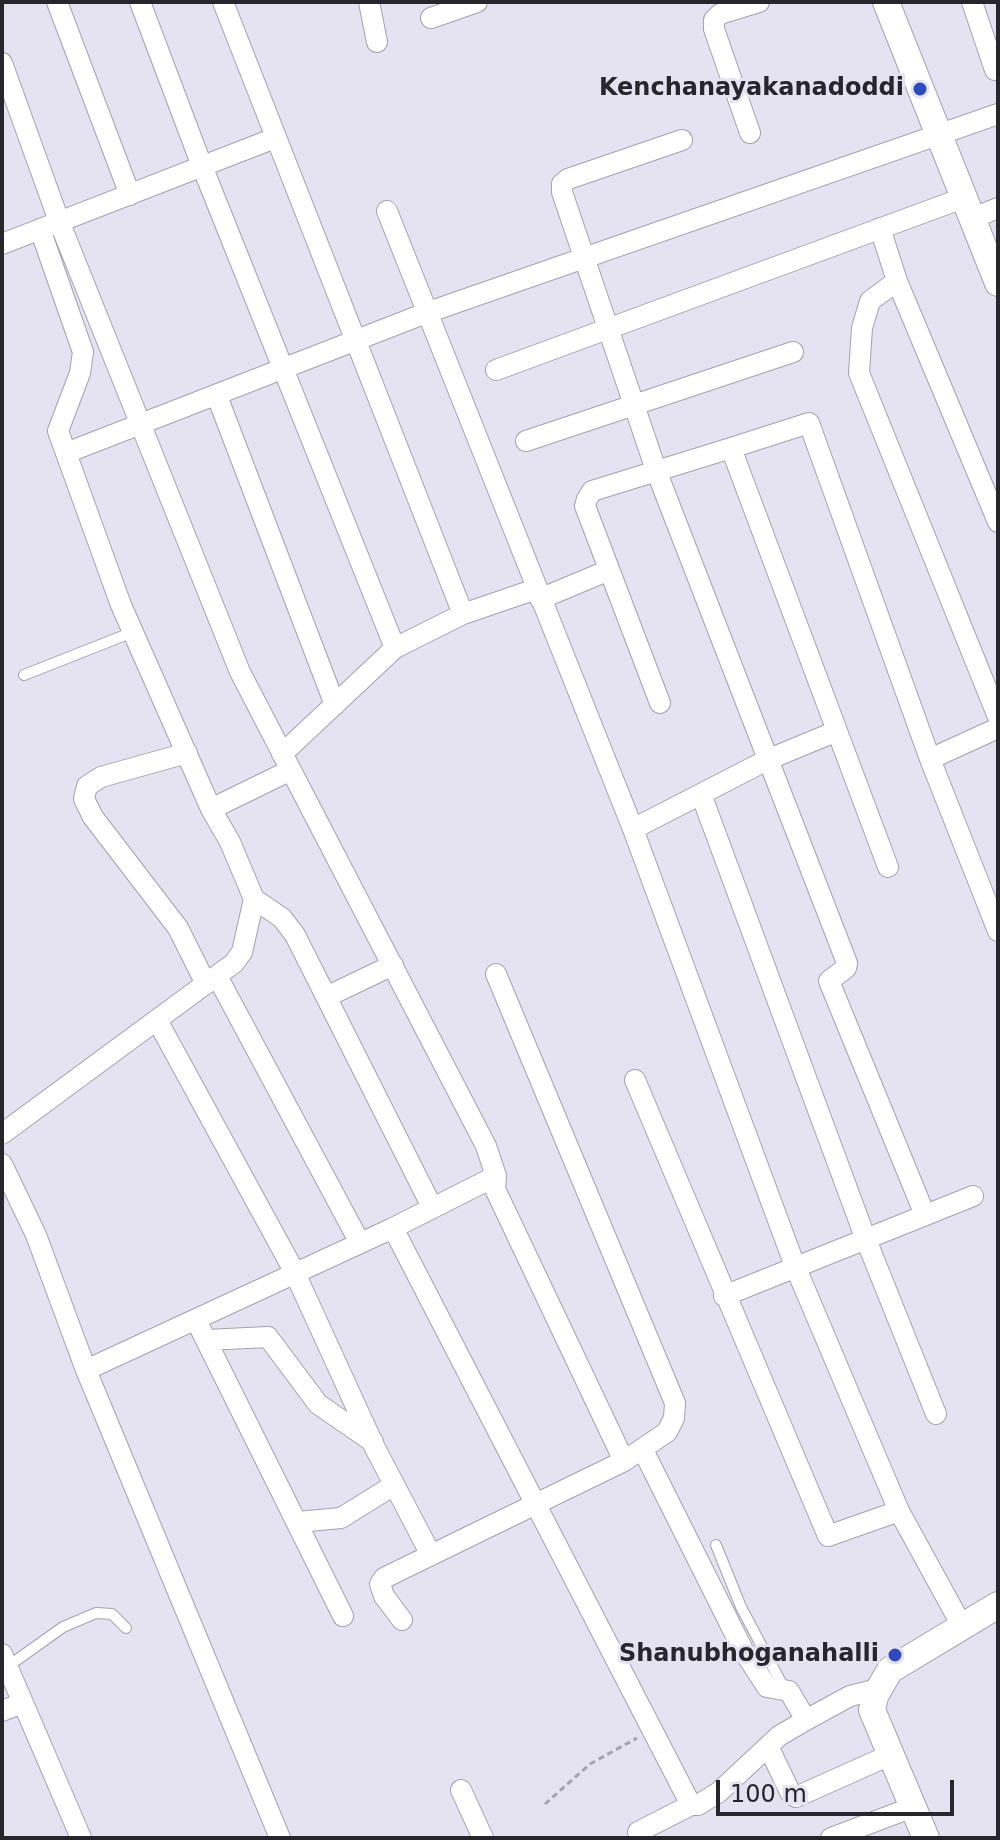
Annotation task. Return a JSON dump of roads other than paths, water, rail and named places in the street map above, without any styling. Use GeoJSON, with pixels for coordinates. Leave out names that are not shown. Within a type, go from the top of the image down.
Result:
{"type":"FeatureCollection","features":[{"type":"Feature","properties":{"kind":"street"},"geometry":{"type":"LineString","coordinates":[[57,2],[130,195]]}},
{"type":"Feature","properties":{"kind":"street"},"geometry":{"type":"LineString","coordinates":[[140,2],[202,166],[395,648]]}},
{"type":"Feature","properties":{"kind":"street"},"geometry":{"type":"LineString","coordinates":[[223,2],[463,614]]}},
{"type":"Feature","properties":{"kind":"street"},"geometry":{"type":"LineString","coordinates":[[369,2],[377,42]]}},
{"type":"Feature","properties":{"kind":"street"},"geometry":{"type":"LineString","coordinates":[[431,18],[477,2]]}},
{"type":"Feature","properties":{"kind":"street"},"geometry":{"type":"LineString","coordinates":[[750,133],[714,29],[714,20],[720,14],[759,2]]}},
{"type":"Feature","properties":{"kind":"street"},"geometry":{"type":"LineString","coordinates":[[886,2],[998,283]]}},
{"type":"Feature","properties":{"kind":"street"},"geometry":{"type":"LineString","coordinates":[[972,2],[995,70]]}},
{"type":"Feature","properties":{"kind":"street"},"geometry":{"type":"LineString","coordinates":[[2,63],[59,221],[240,672],[486,1146],[496,1176],[495,1189],[624,1461]]}},
{"type":"Feature","properties":{"kind":"street"},"geometry":{"type":"LineString","coordinates":[[66,453],[426,313],[998,114]]}},
{"type":"Feature","properties":{"kind":"street"},"geometry":{"type":"LineString","coordinates":[[2,244],[275,138]]}},
{"type":"Feature","properties":{"kind":"street"},"geometry":{"type":"LineString","coordinates":[[682,140],[568,179],[562,184],[583,256],[656,470],[847,963],[846,968],[829,981],[925,1215]]}},
{"type":"Feature","properties":{"kind":"street"},"geometry":{"type":"LineString","coordinates":[[496,370],[880,228],[967,208],[998,208]]}},
{"type":"Feature","properties":{"kind":"street"},"geometry":{"type":"LineString","coordinates":[[387,211],[633,829],[795,1266],[899,1511],[962,1626]]}},
{"type":"Feature","properties":{"kind":"street"},"geometry":{"type":"LineString","coordinates":[[880,228],[897,281],[998,522]]}},
{"type":"Feature","properties":{"kind":"street"},"geometry":{"type":"LineString","coordinates":[[40,229],[83,352],[80,373],[58,431],[133,632],[254,899],[282,918],[295,935],[432,1207]]}},
{"type":"Feature","properties":{"kind":"street"},"geometry":{"type":"LineString","coordinates":[[897,281],[870,301],[862,328],[859,373],[997,730],[930,759]]}},
{"type":"Feature","properties":{"kind":"street"},"geometry":{"type":"LineString","coordinates":[[526,441],[793,352]]}},
{"type":"Feature","properties":{"kind":"street"},"geometry":{"type":"LineString","coordinates":[[217,396],[335,705]]}},
{"type":"Feature","properties":{"kind":"street"},"geometry":{"type":"LineString","coordinates":[[660,703],[585,506],[587,499],[592,491],[809,423],[930,759],[998,931]]}},
{"type":"Feature","properties":{"kind":"street"},"geometry":{"type":"LineString","coordinates":[[731,448],[888,867]]}},
{"type":"Feature","properties":{"kind":"street"},"geometry":{"type":"LineString","coordinates":[[211,809],[287,762],[335,705],[395,648],[463,614],[538,594],[609,570]]}},
{"type":"Feature","properties":{"kind":"street"},"geometry":{"type":"LineString","coordinates":[[633,829],[767,760],[837,731]]}},
{"type":"Feature","properties":{"kind":"street"},"geometry":{"type":"LineString","coordinates":[[187,753],[101,777],[87,786],[84,799],[212,980],[360,1243]]}},
{"type":"Feature","properties":{"kind":"street"},"geometry":{"type":"LineString","coordinates":[[701,794],[865,1237],[936,1414]]}},
{"type":"Feature","properties":{"kind":"street"},"geometry":{"type":"LineString","coordinates":[[2,1134],[212,980],[242,952],[254,899]]}},
{"type":"Feature","properties":{"kind":"street"},"geometry":{"type":"LineString","coordinates":[[326,997],[393,965]]}},
{"type":"Feature","properties":{"kind":"street"},"geometry":{"type":"LineString","coordinates":[[402,1620],[384,1596],[380,1584],[384,1578],[624,1461],[667,1432],[674,1418],[675,1403],[496,974]]}},
{"type":"Feature","properties":{"kind":"street"},"geometry":{"type":"LineString","coordinates":[[157,1020],[294,1271],[373,1442],[430,1553]]}},
{"type":"Feature","properties":{"kind":"street"},"geometry":{"type":"LineString","coordinates":[[635,1080],[828,1536],[899,1511]]}},
{"type":"Feature","properties":{"kind":"street"},"geometry":{"type":"LineString","coordinates":[[4,1173],[36,1235],[86,1370],[280,1838]]}},
{"type":"Feature","properties":{"kind":"street"},"geometry":{"type":"LineString","coordinates":[[86,1370],[294,1271],[393,1228],[496,1176]]}},
{"type":"Feature","properties":{"kind":"street"},"geometry":{"type":"LineString","coordinates":[[724,1296],[973,1196]]}},
{"type":"Feature","properties":{"kind":"street"},"geometry":{"type":"LineString","coordinates":[[393,1228],[691,1805]]}},
{"type":"Feature","properties":{"kind":"street"},"geometry":{"type":"LineString","coordinates":[[196,1320],[343,1616]]}},
{"type":"Feature","properties":{"kind":"street"},"geometry":{"type":"LineString","coordinates":[[206,1340],[268,1337],[318,1404],[373,1442]]}},
{"type":"Feature","properties":{"kind":"street"},"geometry":{"type":"LineString","coordinates":[[643,1450],[743,1650],[767,1687],[785,1690],[806,1720]]}},
{"type":"Feature","properties":{"kind":"street"},"geometry":{"type":"LineString","coordinates":[[297,1522],[341,1518],[394,1485]]}},
{"type":"Feature","properties":{"kind":"street"},"geometry":{"type":"LineString","coordinates":[[926,1838],[872,1710],[878,1689],[890,1670],[998,1605]]}},
{"type":"Feature","properties":{"kind":"street"},"geometry":{"type":"LineString","coordinates":[[5,1661],[81,1838]]}},
{"type":"Feature","properties":{"kind":"street"},"geometry":{"type":"LineString","coordinates":[[638,1832],[719,1792],[768,1746],[806,1720],[850,1696],[878,1689]]}},
{"type":"Feature","properties":{"kind":"street"},"geometry":{"type":"LineString","coordinates":[[2,1711],[23,1703]]}},
{"type":"Feature","properties":{"kind":"street"},"geometry":{"type":"LineString","coordinates":[[768,1746],[791,1794],[796,1797],[890,1755]]}},
{"type":"Feature","properties":{"kind":"street"},"geometry":{"type":"LineString","coordinates":[[461,1790],[483,1838]]}},
{"type":"Feature","properties":{"kind":"street"},"geometry":{"type":"LineString","coordinates":[[831,1838],[913,1807]]}},
{"type":"Feature","properties":{"kind":"lane"},"geometry":{"type":"LineString","coordinates":[[24,675],[133,632]]}},
{"type":"Feature","properties":{"kind":"lane"},"geometry":{"type":"LineString","coordinates":[[716,1545],[748,1620],[785,1690]]}},
{"type":"Feature","properties":{"kind":"lane"},"geometry":{"type":"LineString","coordinates":[[5,1661],[63,1627],[96,1613],[112,1614],[126,1628]]}},
{"type":"Feature","properties":{"kind":"place","name":"Kenchanayakanadoddi"},"geometry":{"type":"Point","coordinates":[920,89]}},
{"type":"Feature","properties":{"kind":"place","name":"Shanubhoganahalli"},"geometry":{"type":"Point","coordinates":[895,1655]}}]}
